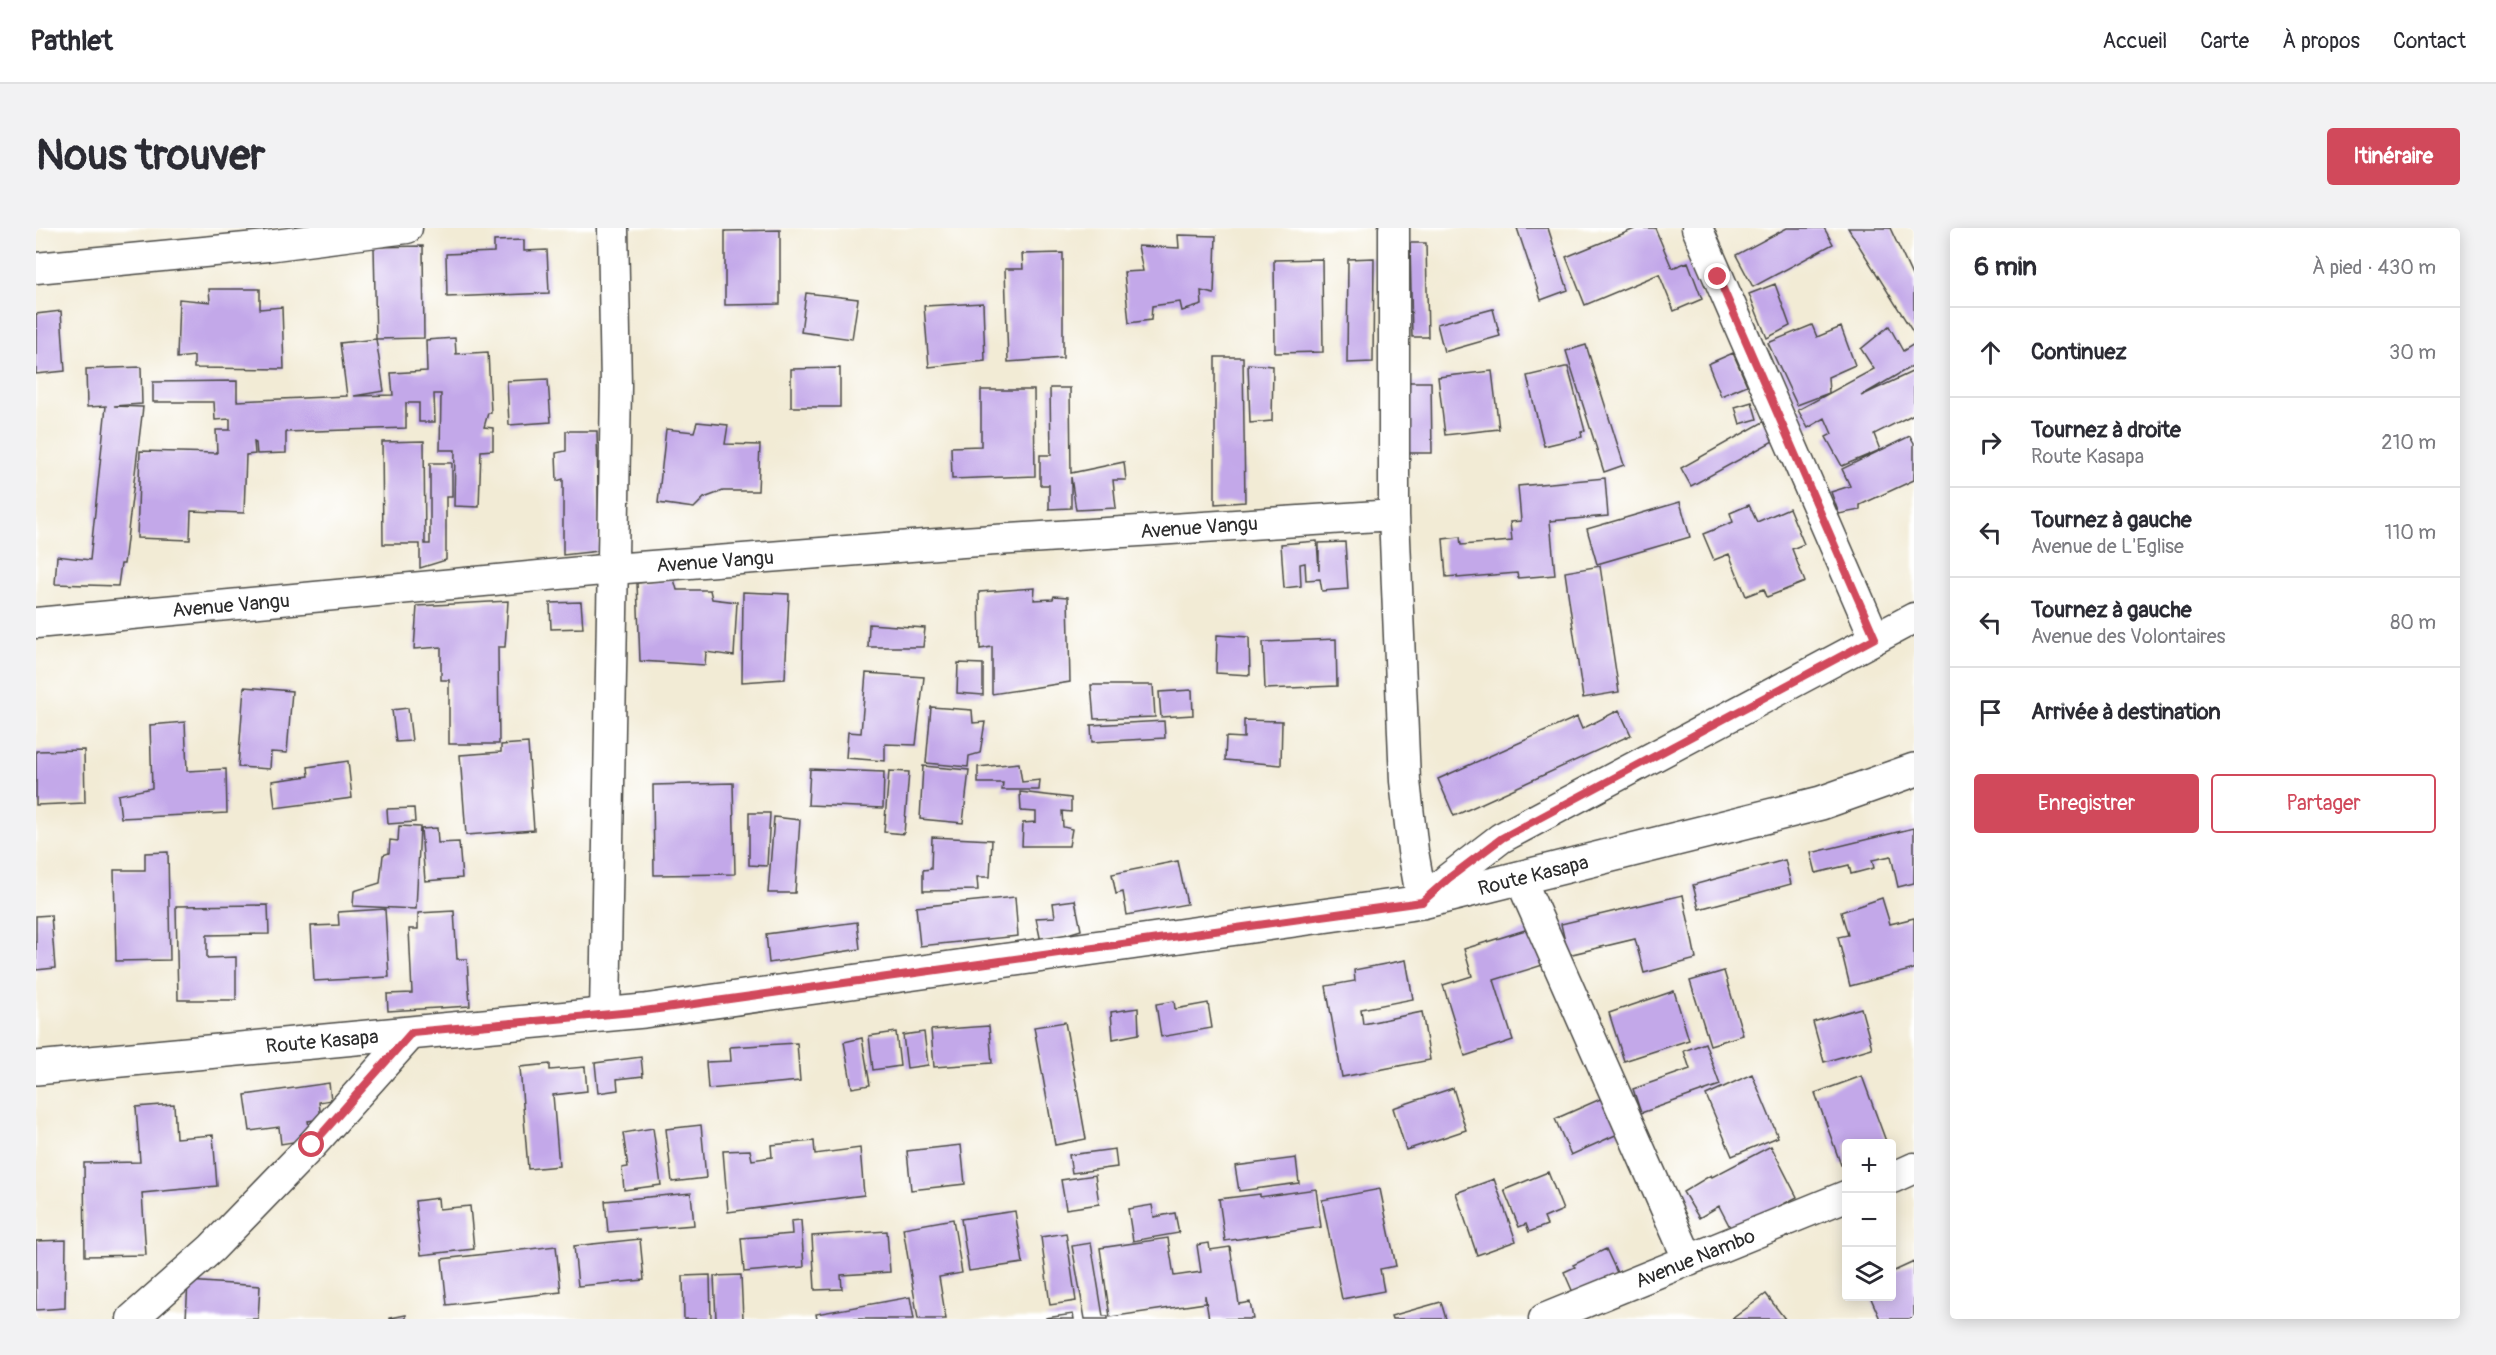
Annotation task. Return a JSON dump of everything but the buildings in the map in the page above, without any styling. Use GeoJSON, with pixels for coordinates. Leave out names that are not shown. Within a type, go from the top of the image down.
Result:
{"type":"FeatureCollection","features":[{"type":"Feature","properties":{"kind":"main road","name":"Route Kasapa"},"geometry":{"type":"LineString","coordinates":[[36,1068],[605,1014],[1422,902],[1821,803],[1914,770]]}},
{"type":"Feature","properties":{"kind":"street"},"geometry":{"type":"LineString","coordinates":[[36,268],[267,246],[407,228]]}},
{"type":"Feature","properties":{"kind":"street"},"geometry":{"type":"LineString","coordinates":[[605,1014],[616,386],[613,228]]}},
{"type":"Feature","properties":{"kind":"street"},"geometry":{"type":"LineString","coordinates":[[1394,228],[1394,515],[1405,781],[1413,851],[1422,902]]}},
{"type":"Feature","properties":{"kind":"street"},"geometry":{"type":"LineString","coordinates":[[1708,232],[1875,638]]}},
{"type":"Feature","properties":{"kind":"street","name":"Avenue Vangu"},"geometry":{"type":"LineString","coordinates":[[36,622],[614,568],[963,542],[1394,515]]}},
{"type":"Feature","properties":{"kind":"street"},"geometry":{"type":"LineString","coordinates":[[1422,902],[1449,878],[1502,838],[1914,618]]}},
{"type":"Feature","properties":{"kind":"street"},"geometry":{"type":"LineString","coordinates":[[1520,878],[1689,1261]]}},
{"type":"Feature","properties":{"kind":"street"},"geometry":{"type":"LineString","coordinates":[[132,1319],[212,1248],[312,1145],[412,1032]]}},
{"type":"Feature","properties":{"kind":"street"},"geometry":{"type":"LineString","coordinates":[[1896,1176],[1914,1168]]}},
{"type":"Feature","properties":{"kind":"street","name":"Avenue Nambo"},"geometry":{"type":"LineString","coordinates":[[1544,1319],[1842,1198]]}},
{"type":"Feature","properties":{"kind":"route"},"geometry":{"type":"LineString","coordinates":[[312,1145],[412,1032],[644,1011],[1422,902],[1449,878],[1502,838],[1875,638],[1718,277]]}}]}
